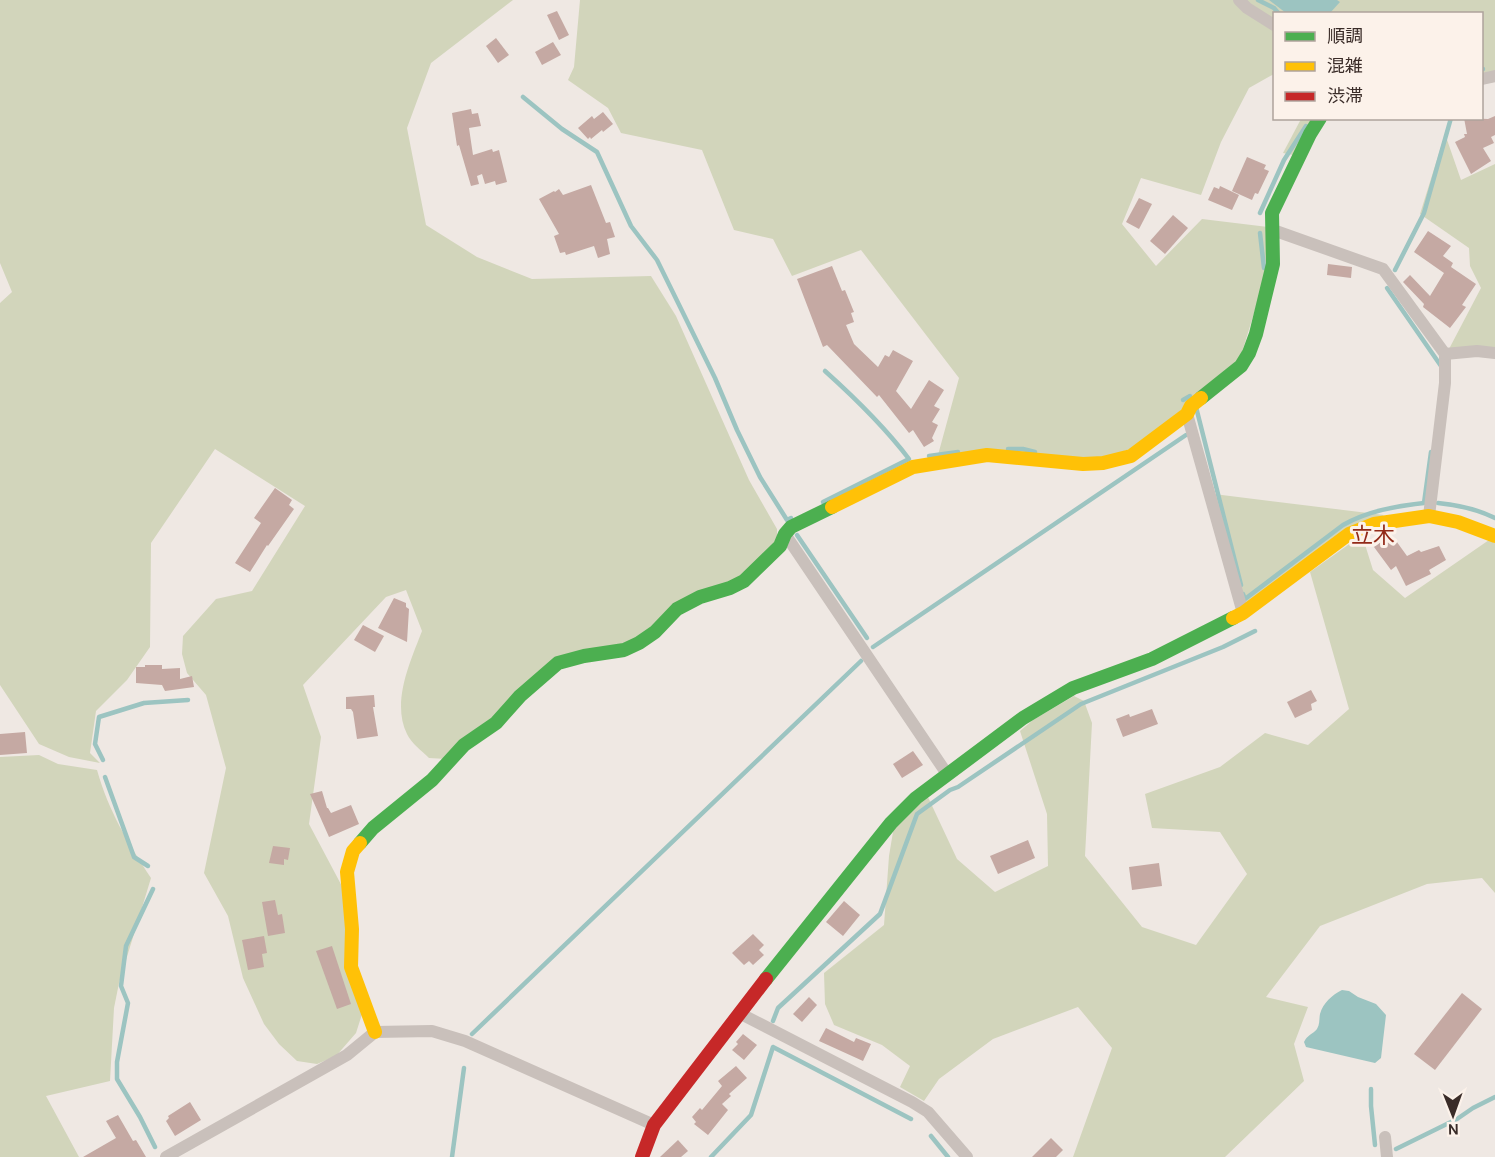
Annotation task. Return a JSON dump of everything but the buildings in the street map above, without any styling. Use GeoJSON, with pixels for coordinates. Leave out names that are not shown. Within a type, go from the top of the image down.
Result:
{"type":"FeatureCollection","features":[{"type":"Feature","properties":{"kind":"street"},"geometry":{"type":"LineString","coordinates":[[1239,0],[1247,8],[1273,24]]}},
{"type":"Feature","properties":{"kind":"street"},"geometry":{"type":"LineString","coordinates":[[375,1032],[351,967],[352,928],[347,872],[353,851],[373,828],[432,780],[464,745],[496,723],[520,696],[558,663],[584,656],[624,650],[639,643],[655,632],[677,609],[700,597],[744,581],[780,546],[791,527],[913,467],[987,455],[1083,464],[1103,463],[1131,456],[1241,366],[1249,353],[1256,334],[1273,264],[1272,213],[1319,120]]}},
{"type":"Feature","properties":{"kind":"street"},"geometry":{"type":"LineString","coordinates":[[1273,230],[1383,269],[1445,354],[1445,383],[1429,516]]}},
{"type":"Feature","properties":{"kind":"street"},"geometry":{"type":"LineString","coordinates":[[1445,354],[1477,351],[1495,353]]}},
{"type":"Feature","properties":{"kind":"street"},"geometry":{"type":"LineString","coordinates":[[1192,407],[1243,613]]}},
{"type":"Feature","properties":{"kind":"street"},"geometry":{"type":"LineString","coordinates":[[642,1157],[654,1125],[739,1012],[891,823],[916,798],[1023,718],[1073,688],[1152,659],[1243,613],[1349,534],[1374,524],[1429,516],[1458,522],[1495,536]]}},
{"type":"Feature","properties":{"kind":"street"},"geometry":{"type":"LineString","coordinates":[[785,534],[947,774]]}},
{"type":"Feature","properties":{"kind":"street"},"geometry":{"type":"LineString","coordinates":[[739,1012],[928,1112],[967,1157]]}},
{"type":"Feature","properties":{"kind":"street"},"geometry":{"type":"LineString","coordinates":[[166,1157],[347,1055],[375,1032],[432,1031],[465,1041],[654,1125]]}},
{"type":"Feature","properties":{"kind":"street"},"geometry":{"type":"LineString","coordinates":[[1385,1137],[1388,1157]]}},
{"type":"Feature","properties":{"kind":"green space"},"geometry":{"type":"Polygon","coordinates":[[[0,0],[513,0],[431,63],[407,128],[426,225],[477,257],[532,279],[651,276],[676,316],[749,480],[777,529],[777,540],[740,578],[626,644],[557,660],[446,759],[429,758],[411,741],[403,722],[401,708],[404,681],[422,631],[406,590],[386,597],[303,685],[321,737],[309,824],[344,890],[363,1011],[356,1033],[336,1056],[317,1064],[297,1061],[279,1044],[264,1024],[243,978],[228,916],[204,873],[226,768],[206,695],[187,673],[182,654],[183,636],[216,599],[252,591],[305,506],[215,449],[151,543],[150,647],[127,680],[96,711],[90,753],[100,763],[69,757],[39,744],[0,685],[0,303],[12,292],[0,263],[0,0]]]}},
{"type":"Feature","properties":{"kind":"green space"},"geometry":{"type":"Polygon","coordinates":[[[580,0],[1234,0],[1273,27],[1273,75],[1249,88],[1221,142],[1201,195],[1141,178],[1122,224],[1156,266],[1202,219],[1268,227],[1269,264],[1239,362],[1138,446],[1102,459],[938,455],[959,378],[861,250],[792,276],[773,239],[734,230],[702,150],[621,133],[608,108],[568,80],[574,67],[580,0]]]}},
{"type":"Feature","properties":{"kind":"green space"},"geometry":{"type":"Polygon","coordinates":[[[1244,0],[1495,0],[1495,71],[1483,74],[1483,12],[1273,12],[1273,18],[1244,0]]]}},
{"type":"Feature","properties":{"kind":"green space"},"geometry":{"type":"Polygon","coordinates":[[[1300,120],[1317,120],[1293,155],[1283,153],[1300,120]]]}},
{"type":"Feature","properties":{"kind":"green space"},"geometry":{"type":"Polygon","coordinates":[[[1445,134],[1461,180],[1495,164],[1495,350],[1449,349],[1481,288],[1470,266],[1469,248],[1420,214],[1445,134]]]}},
{"type":"Feature","properties":{"kind":"green space"},"geometry":{"type":"Polygon","coordinates":[[[1214,494],[1384,515],[1247,604],[1243,601],[1214,494]]]}},
{"type":"Feature","properties":{"kind":"green space"},"geometry":{"type":"Polygon","coordinates":[[[1362,535],[1373,570],[1405,598],[1489,540],[1495,543],[1495,893],[1482,878],[1427,884],[1320,926],[1266,997],[1308,1007],[1294,1044],[1304,1081],[1225,1157],[1073,1157],[1112,1048],[1078,1007],[993,1039],[939,1079],[924,1101],[900,1087],[910,1066],[882,1045],[834,1025],[825,1004],[824,973],[884,925],[889,856],[894,826],[927,795],[957,859],[995,892],[1048,866],[1047,814],[1020,731],[1033,720],[1074,696],[1084,701],[1092,723],[1085,856],[1142,927],[1196,945],[1247,874],[1220,832],[1152,828],[1145,794],[1220,767],[1265,733],[1308,745],[1349,709],[1310,572],[1362,535]]]}},
{"type":"Feature","properties":{"kind":"green space"},"geometry":{"type":"Polygon","coordinates":[[[39,755],[58,764],[97,770],[120,826],[151,878],[119,983],[114,1008],[110,1081],[46,1096],[79,1157],[0,1157],[0,757],[39,755]]]}},
{"type":"Feature","properties":{"kind":"water"},"geometry":{"type":"Polygon","coordinates":[[[1269,0],[1337,0],[1340,2],[1331,12],[1285,12],[1269,0]]]}},
{"type":"Feature","properties":{"kind":"water"},"geometry":{"type":"Polygon","coordinates":[[[1342,990],[1376,1004],[1386,1015],[1381,1058],[1375,1063],[1306,1047],[1304,1042],[1317,1029],[1323,1006],[1342,990]]]}},
{"type":"Feature","properties":{"kind":"waterway"},"geometry":{"type":"LineString","coordinates":[[1258,0],[1277,12]]}},
{"type":"Feature","properties":{"kind":"waterway"},"geometry":{"type":"LineString","coordinates":[[523,97],[562,129],[597,152],[631,226],[657,260],[760,477],[787,520],[791,518]]}},
{"type":"Feature","properties":{"kind":"waterway"},"geometry":{"type":"LineString","coordinates":[[1395,270],[1424,213],[1450,120]]}},
{"type":"Feature","properties":{"kind":"waterway"},"geometry":{"type":"LineString","coordinates":[[1260,213],[1284,160],[1306,126]]}},
{"type":"Feature","properties":{"kind":"waterway"},"geometry":{"type":"LineString","coordinates":[[1260,233],[1264,268]]}},
{"type":"Feature","properties":{"kind":"waterway"},"geometry":{"type":"LineString","coordinates":[[1387,288],[1441,366]]}},
{"type":"Feature","properties":{"kind":"waterway"},"geometry":{"type":"LineString","coordinates":[[823,502],[909,459],[890,435],[825,371]]}},
{"type":"Feature","properties":{"kind":"waterway"},"geometry":{"type":"LineString","coordinates":[[1183,400],[1190,396]]}},
{"type":"Feature","properties":{"kind":"waterway"},"geometry":{"type":"LineString","coordinates":[[1196,407],[1241,585]]}},
{"type":"Feature","properties":{"kind":"waterway"},"geometry":{"type":"LineString","coordinates":[[873,647],[1186,435]]}},
{"type":"Feature","properties":{"kind":"waterway"},"geometry":{"type":"LineString","coordinates":[[1008,449],[1035,452]]}},
{"type":"Feature","properties":{"kind":"waterway"},"geometry":{"type":"LineString","coordinates":[[929,456],[958,452]]}},
{"type":"Feature","properties":{"kind":"waterway"},"geometry":{"type":"LineString","coordinates":[[1243,594],[1245,599],[1343,525],[1382,510],[1424,503],[1431,452]]}},
{"type":"Feature","properties":{"kind":"waterway"},"geometry":{"type":"LineString","coordinates":[[1438,503],[1467,508],[1495,518]]}},
{"type":"Feature","properties":{"kind":"waterway"},"geometry":{"type":"LineString","coordinates":[[797,535],[867,638]]}},
{"type":"Feature","properties":{"kind":"waterway"},"geometry":{"type":"LineString","coordinates":[[773,1021],[778,1008],[880,914],[917,814],[1081,704],[1223,647],[1255,631]]}},
{"type":"Feature","properties":{"kind":"waterway"},"geometry":{"type":"LineString","coordinates":[[472,1034],[861,661]]}},
{"type":"Feature","properties":{"kind":"waterway"},"geometry":{"type":"LineString","coordinates":[[103,760],[95,744],[99,717],[144,703],[188,700]]}},
{"type":"Feature","properties":{"kind":"waterway"},"geometry":{"type":"LineString","coordinates":[[105,777],[134,857],[148,866]]}},
{"type":"Feature","properties":{"kind":"waterway"},"geometry":{"type":"LineString","coordinates":[[153,889],[126,946],[121,986],[128,1003],[117,1062],[117,1079],[155,1147]]}},
{"type":"Feature","properties":{"kind":"waterway"},"geometry":{"type":"LineString","coordinates":[[711,1157],[751,1115],[773,1047],[911,1119]]}},
{"type":"Feature","properties":{"kind":"waterway"},"geometry":{"type":"LineString","coordinates":[[452,1157],[464,1068]]}},
{"type":"Feature","properties":{"kind":"waterway"},"geometry":{"type":"LineString","coordinates":[[1371,1089],[1375,1145]]}},
{"type":"Feature","properties":{"kind":"waterway"},"geometry":{"type":"LineString","coordinates":[[1396,1149],[1457,1119],[1495,1097]]}},
{"type":"Feature","properties":{"kind":"waterway"},"geometry":{"type":"LineString","coordinates":[[931,1136],[948,1157]]}},
{"type":"Feature","properties":{"kind":"traffic: fast"},"geometry":{"type":"LineString","coordinates":[[1201,398],[1241,366],[1249,353],[1256,334],[1273,264],[1272,213],[1319,120]]}},
{"type":"Feature","properties":{"kind":"traffic: fast"},"geometry":{"type":"LineString","coordinates":[[360,843],[373,828],[432,780],[464,745],[496,723],[520,696],[558,663],[584,656],[624,650],[639,643],[655,632],[677,609],[700,597],[744,581],[780,546],[791,527],[832,507]]}},
{"type":"Feature","properties":{"kind":"traffic: fast"},"geometry":{"type":"LineString","coordinates":[[766,979],[891,823],[916,798],[1023,718],[1073,688],[1152,659],[1233,618]]}},
{"type":"Feature","properties":{"kind":"traffic: slow"},"geometry":{"type":"LineString","coordinates":[[832,507],[913,467],[987,455],[1083,464],[1103,463],[1131,456],[1187,414],[1191,406],[1201,398]]}},
{"type":"Feature","properties":{"kind":"traffic: slow"},"geometry":{"type":"LineString","coordinates":[[1233,618],[1243,613],[1349,534],[1374,524],[1429,516],[1458,522],[1495,536]]}},
{"type":"Feature","properties":{"kind":"traffic: slow"},"geometry":{"type":"LineString","coordinates":[[360,843],[353,851],[347,872],[352,929],[351,967],[375,1032]]}},
{"type":"Feature","properties":{"kind":"traffic: jam"},"geometry":{"type":"LineString","coordinates":[[642,1157],[654,1125],[766,979]]}},
{"type":"Feature","properties":{"kind":"district","name":"立木"},"geometry":{"type":"Point","coordinates":[1373,535]}}]}
